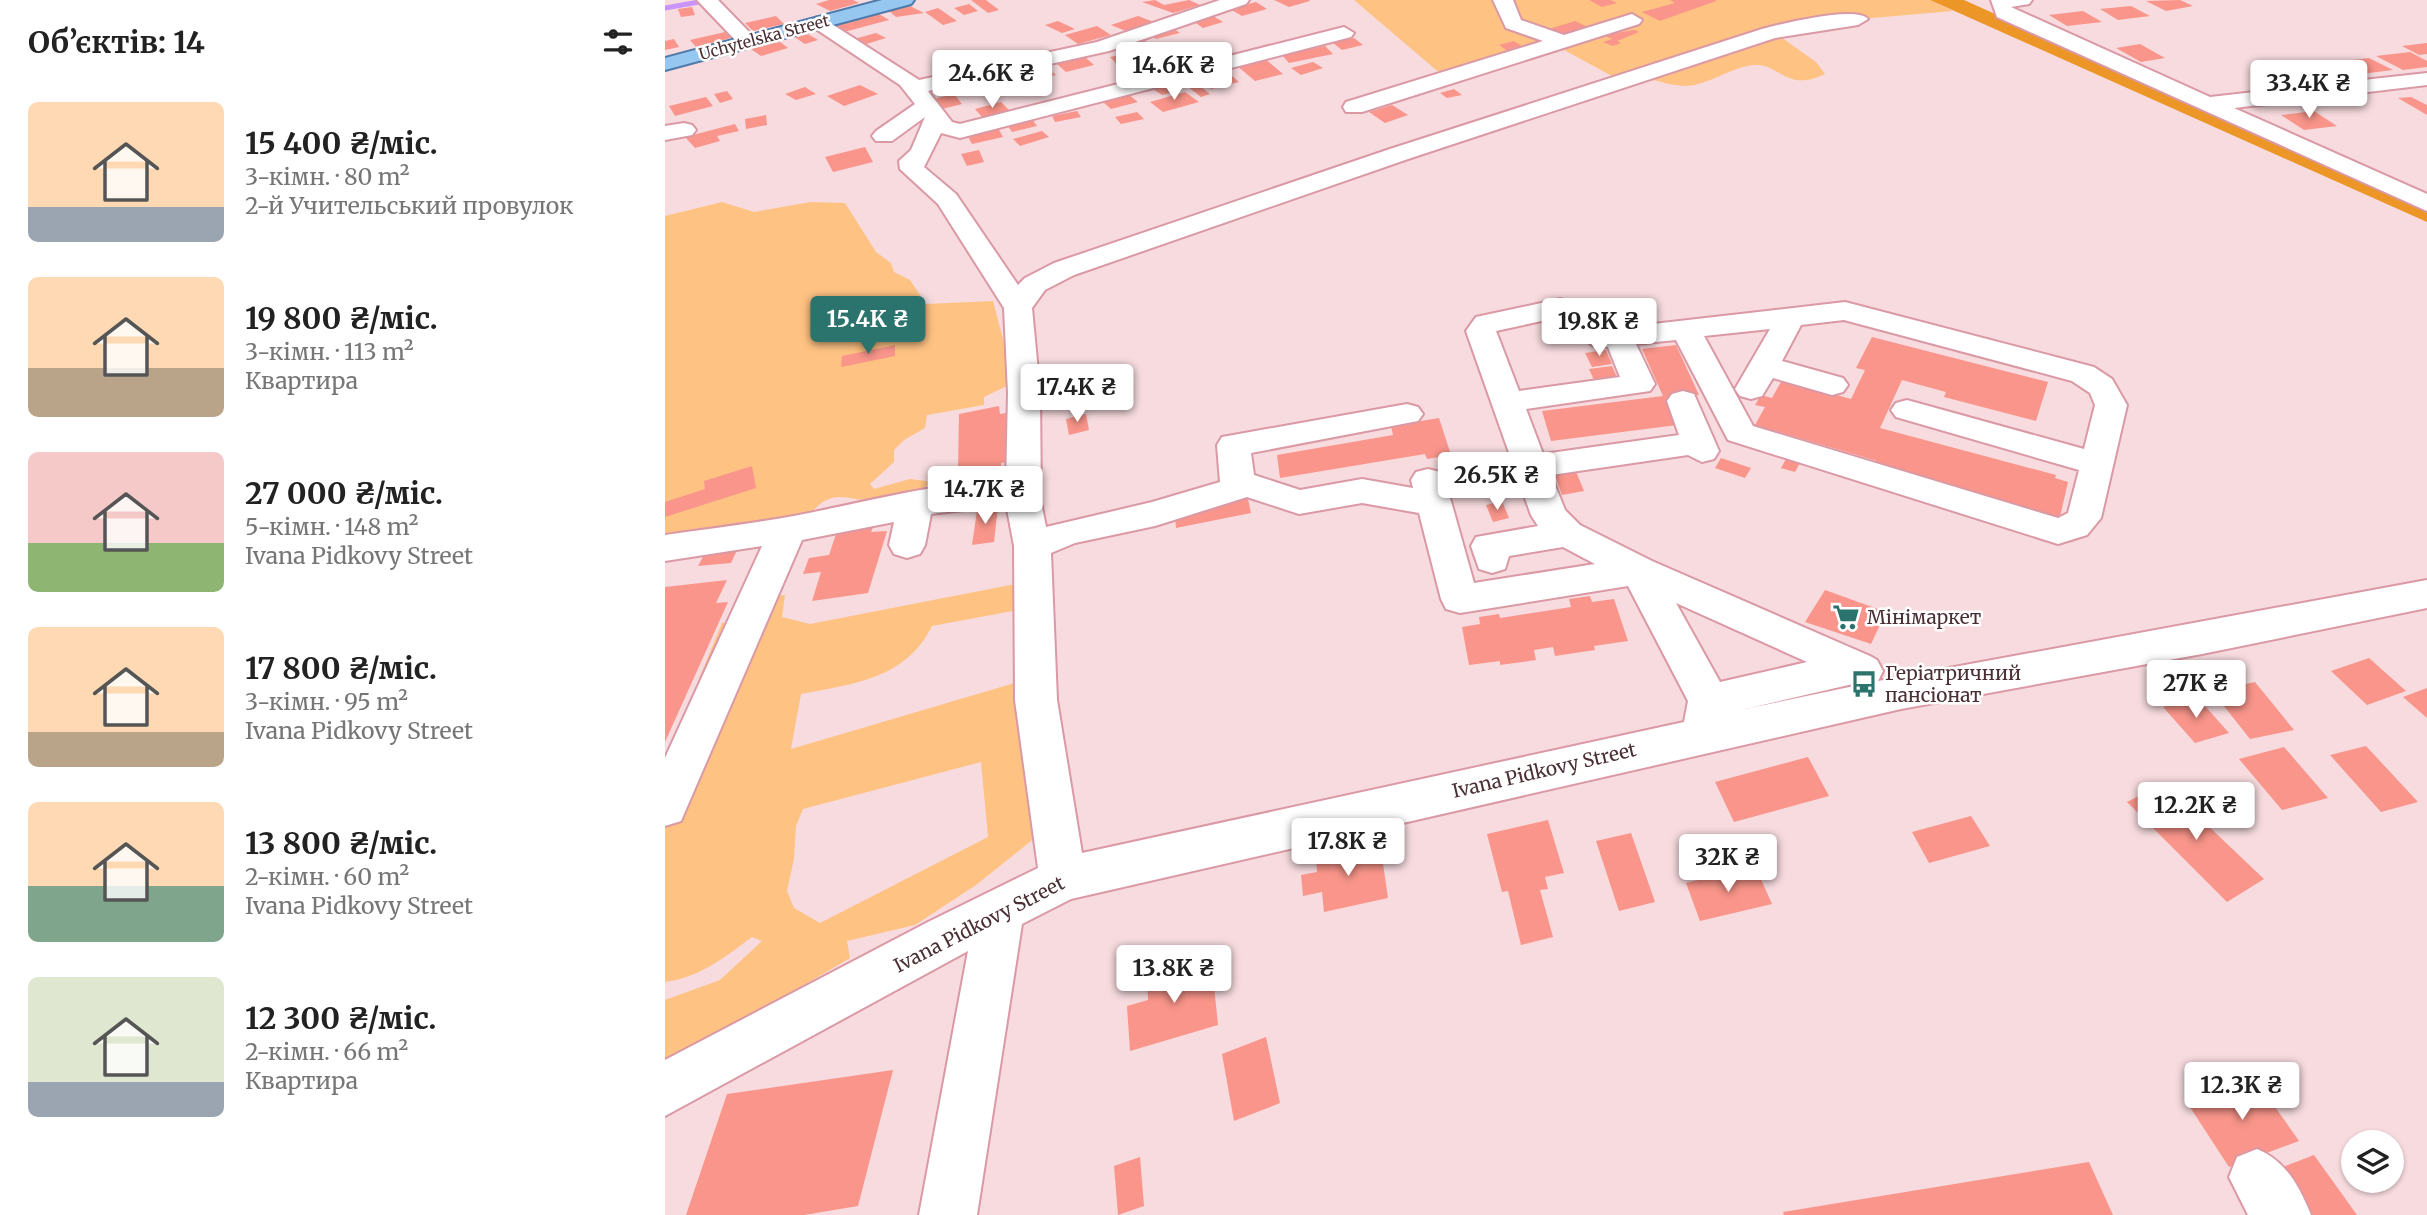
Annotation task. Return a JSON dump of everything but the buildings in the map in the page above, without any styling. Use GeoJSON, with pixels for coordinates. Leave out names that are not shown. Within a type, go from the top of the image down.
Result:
{"type":"FeatureCollection","features":[{"type":"Feature","properties":{"kind":"main road","name":"Uchytelska Street"},"geometry":{"type":"LineString","coordinates":[[665,64],[904,0]]}},
{"type":"Feature","properties":{"kind":"street"},"geometry":{"type":"LineString","coordinates":[[884,136],[926,104],[1238,0]]}},
{"type":"Feature","properties":{"kind":"street"},"geometry":{"type":"LineString","coordinates":[[1503,0],[1513,24],[1571,39],[1604,67]]}},
{"type":"Feature","properties":{"kind":"street"},"geometry":{"type":"LineString","coordinates":[[2022,0],[1999,2],[2004,13],[2427,204]]}},
{"type":"Feature","properties":{"kind":"street"},"geometry":{"type":"LineString","coordinates":[[708,1],[747,41]]}},
{"type":"Feature","properties":{"kind":"street"},"geometry":{"type":"LineString","coordinates":[[1063,879],[1036,700],[1033,546],[1023,502],[1024,393],[1018,308],[1020,300],[1035,284],[1064,269],[1604,67],[1783,29],[1859,19]]}},
{"type":"Feature","properties":{"kind":"street"},"geometry":{"type":"LineString","coordinates":[[1354,107],[1632,20]]}},
{"type":"Feature","properties":{"kind":"street"},"geometry":{"type":"LineString","coordinates":[[817,23],[926,104],[944,127],[960,131],[1344,33]]}},
{"type":"Feature","properties":{"kind":"street"},"geometry":{"type":"LineString","coordinates":[[1453,76],[1481,94]]}},
{"type":"Feature","properties":{"kind":"street"},"geometry":{"type":"LineString","coordinates":[[2207,104],[2427,79]]}},
{"type":"Feature","properties":{"kind":"street"},"geometry":{"type":"LineString","coordinates":[[926,104],[921,154],[911,160],[912,169],[947,198],[1018,308]]}},
{"type":"Feature","properties":{"kind":"street"},"geometry":{"type":"LineString","coordinates":[[1901,693],[1856,667],[1639,571],[1567,534],[1549,515],[1529,447],[1508,402],[1481,331],[1486,323],[1560,308],[1603,339],[1792,315],[1845,311],[2095,379],[2108,395],[2111,405],[2088,461]]}},
{"type":"Feature","properties":{"kind":"street"},"geometry":{"type":"LineString","coordinates":[[1792,315],[1757,377],[1832,385]]}},
{"type":"Feature","properties":{"kind":"street"},"geometry":{"type":"LineString","coordinates":[[1685,329],[1740,433],[2058,531],[2082,521],[2088,461],[2084,436],[2043,425]]}},
{"type":"Feature","properties":{"kind":"street"},"geometry":{"type":"LineString","coordinates":[[1508,402],[1639,384],[1618,337]]}},
{"type":"Feature","properties":{"kind":"street"},"geometry":{"type":"LineString","coordinates":[[1529,447],[1590,453],[1700,447],[1683,401]]}},
{"type":"Feature","properties":{"kind":"street"},"geometry":{"type":"LineString","coordinates":[[1917,412],[2001,427],[2088,461]]}},
{"type":"Feature","properties":{"kind":"street"},"geometry":{"type":"LineString","coordinates":[[1033,546],[1068,532],[1155,514],[1238,488],[1234,445],[1407,415]]}},
{"type":"Feature","properties":{"kind":"street"},"geometry":{"type":"LineString","coordinates":[[1237,482],[1299,502],[1360,483],[1431,492],[1460,599],[1639,571]]}},
{"type":"Feature","properties":{"kind":"street"},"geometry":{"type":"LineString","coordinates":[[665,548],[915,508],[953,498],[995,494],[1023,502]]}},
{"type":"Feature","properties":{"kind":"street"},"geometry":{"type":"LineString","coordinates":[[907,545],[915,508]]}},
{"type":"Feature","properties":{"kind":"street"},"geometry":{"type":"LineString","coordinates":[[665,807],[787,530]]}},
{"type":"Feature","properties":{"kind":"street"},"geometry":{"type":"LineString","coordinates":[[1488,544],[1567,534]]}},
{"type":"Feature","properties":{"kind":"street"},"geometry":{"type":"LineString","coordinates":[[1639,571],[1706,718],[1856,667]]}},
{"type":"Feature","properties":{"kind":"street","name":"Ivana Pidkovy Street"},"geometry":{"type":"LineString","coordinates":[[665,1089],[1063,879],[1706,718],[1901,693],[2202,639],[2427,594]]}},
{"type":"Feature","properties":{"kind":"street"},"geometry":{"type":"LineString","coordinates":[[948,1215],[1000,910]]}},
{"type":"Feature","properties":{"kind":"shaded area"},"geometry":{"type":"Polygon","coordinates":[[[1354,0],[1930,0],[1953,11],[1803,24],[1778,35],[1816,62],[1825,74],[1812,79],[1792,79],[1771,68],[1754,65],[1703,83],[1686,86],[1648,79],[1623,82],[1553,44],[1442,75],[1354,0]]]}},
{"type":"Feature","properties":{"kind":"shaded area"},"geometry":{"type":"Polygon","coordinates":[[[1930,0],[1964,0],[2427,208],[2427,222],[1930,0]]]}},
{"type":"Feature","properties":{"kind":"shaded area"},"geometry":{"type":"Polygon","coordinates":[[[722,202],[754,212],[811,202],[845,203],[876,252],[891,263],[894,272],[910,280],[926,304],[993,301],[1010,366],[1011,384],[984,397],[984,405],[927,415],[925,428],[904,440],[894,450],[894,462],[870,484],[874,489],[910,479],[934,482],[899,496],[867,500],[835,497],[811,513],[665,540],[665,216],[722,202]]]}},
{"type":"Feature","properties":{"kind":"shaded area"},"geometry":{"type":"Polygon","coordinates":[[[1026,582],[1024,609],[932,626],[908,658],[893,668],[858,682],[801,694],[791,749],[1018,682],[1036,837],[976,885],[915,925],[847,941],[850,958],[665,1067],[665,1000],[720,980],[762,941],[752,937],[700,971],[665,982],[665,825],[732,680],[698,681],[722,623],[738,620],[746,598],[785,595],[782,617],[810,624],[1026,582]],[[981,762],[803,809],[796,826],[794,859],[787,891],[794,908],[820,923],[988,837],[981,762]]]}},
{"type":"Feature","properties":{"kind":"waterway"},"geometry":{"type":"LineString","coordinates":[[665,8],[710,0]]}},
{"type":"Feature","properties":{"kind":"place","name":"Мінімаркет"},"geometry":{"type":"Point","coordinates":[1846,617]}},
{"type":"Feature","properties":{"kind":"place","name":"Геріатричний пансіонат"},"geometry":{"type":"Point","coordinates":[1864,684]}}]}
